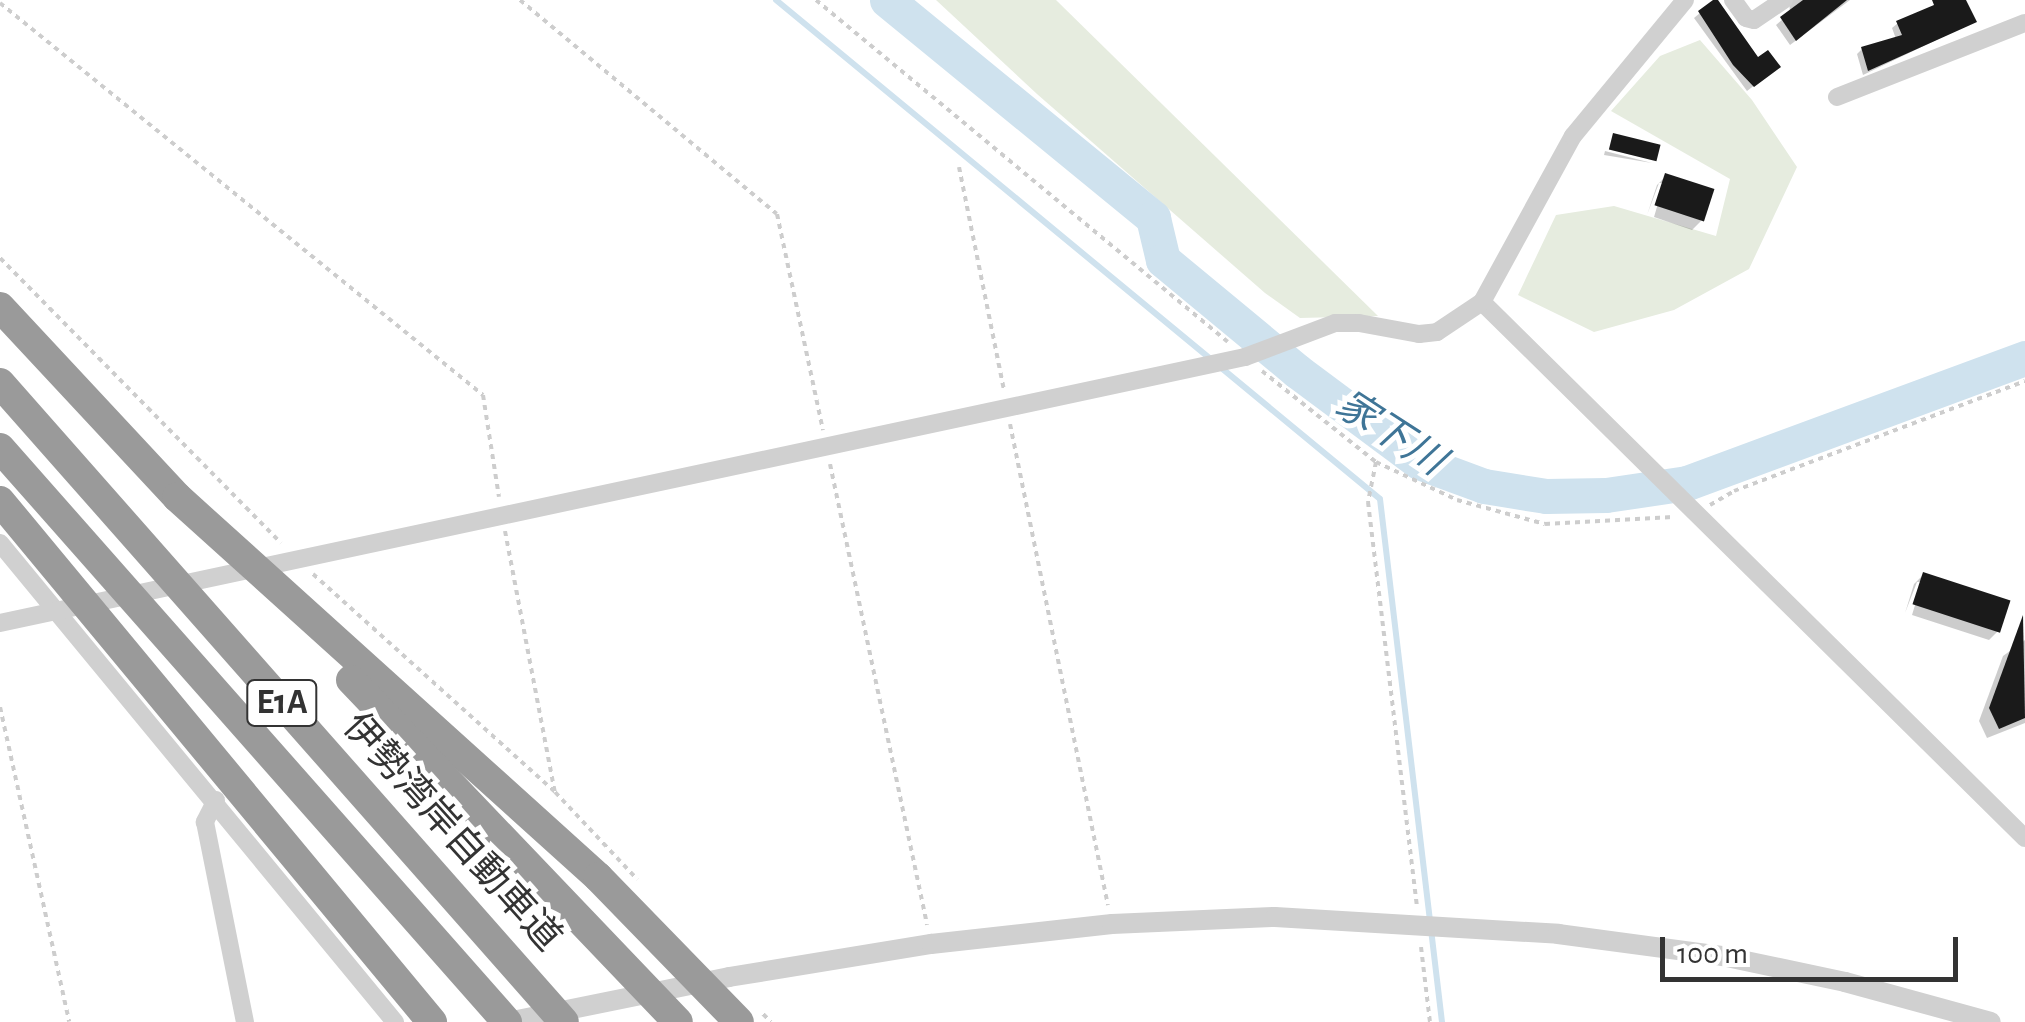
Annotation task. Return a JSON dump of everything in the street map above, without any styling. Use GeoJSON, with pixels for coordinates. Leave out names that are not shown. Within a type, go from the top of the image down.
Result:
{"type":"FeatureCollection","features":[{"type":"Feature","properties":{"kind":"highway"},"geometry":{"type":"LineString","coordinates":[[0,308],[678,1022]]}},
{"type":"Feature","properties":{"kind":"highway","name":"伊勢湾岸自動車道"},"geometry":{"type":"LineString","coordinates":[[0,383],[564,1022]]}},
{"type":"Feature","properties":{"kind":"highway","name":"E1A"},"geometry":{"type":"LineString","coordinates":[[0,448],[507,1022]]}},
{"type":"Feature","properties":{"kind":"highway"},"geometry":{"type":"LineString","coordinates":[[177,496],[598,877],[739,1022]]}},
{"type":"Feature","properties":{"kind":"highway"},"geometry":{"type":"LineString","coordinates":[[0,501],[432,1022]]}},
{"type":"Feature","properties":{"kind":"street"},"geometry":{"type":"LineString","coordinates":[[0,623],[502,512],[1245,357],[1335,323],[1359,322],[1419,334],[1438,332],[1482,302],[1573,136],[1682,0]]}},
{"type":"Feature","properties":{"kind":"street"},"geometry":{"type":"LineString","coordinates":[[1733,0],[1746,18],[1754,20],[1784,0]]}},
{"type":"Feature","properties":{"kind":"street"},"geometry":{"type":"LineString","coordinates":[[1836,97],[2025,23]]}},
{"type":"Feature","properties":{"kind":"street"},"geometry":{"type":"LineString","coordinates":[[1482,302],[2025,838]]}},
{"type":"Feature","properties":{"kind":"street"},"geometry":{"type":"LineString","coordinates":[[0,543],[396,1022]]}},
{"type":"Feature","properties":{"kind":"street"},"geometry":{"type":"LineString","coordinates":[[216,800],[205,822],[245,1022]]}},
{"type":"Feature","properties":{"kind":"street"},"geometry":{"type":"LineString","coordinates":[[507,1022],[786,966],[931,944],[1112,924],[1275,917],[1558,934],[1722,956],[1845,982],[1991,1022]]}},
{"type":"Feature","properties":{"kind":"path"},"geometry":{"type":"LineString","coordinates":[[520,0],[777,214],[931,944]]}},
{"type":"Feature","properties":{"kind":"path"},"geometry":{"type":"LineString","coordinates":[[816,0],[1376,462],[1456,500],[1544,524],[1645,522],[1694,514],[1734,491],[2025,381]]}},
{"type":"Feature","properties":{"kind":"path"},"geometry":{"type":"LineString","coordinates":[[0,3],[483,395],[555,792],[295,558],[0,258]]}},
{"type":"Feature","properties":{"kind":"path"},"geometry":{"type":"LineString","coordinates":[[959,166],[1112,924]]}},
{"type":"Feature","properties":{"kind":"path"},"geometry":{"type":"LineString","coordinates":[[1376,462],[1368,502],[1430,1022]]}},
{"type":"Feature","properties":{"kind":"path"},"geometry":{"type":"LineString","coordinates":[[0,707],[69,1022]]}},
{"type":"Feature","properties":{"kind":"shaded area"},"geometry":{"type":"Polygon","coordinates":[[[936,0],[1056,0],[1378,316],[1300,318],[1265,293],[1037,94],[936,0]]]}},
{"type":"Feature","properties":{"kind":"shaded area"},"geometry":{"type":"Polygon","coordinates":[[[1700,40],[1752,100],[1797,167],[1749,269],[1674,310],[1594,332],[1518,295],[1556,215],[1614,206],[1716,236],[1730,179],[1611,111],[1660,56],[1700,40]]]}},
{"type":"Feature","properties":{"kind":"building"},"geometry":{"type":"Polygon","coordinates":[[[1718,0],[1758,57],[1768,50],[1781,67],[1754,87],[1733,65],[1698,11],[1718,0]]]}},
{"type":"Feature","properties":{"kind":"building"},"geometry":{"type":"Polygon","coordinates":[[[1803,0],[1847,0],[1796,41],[1780,17],[1803,0]]]}},
{"type":"Feature","properties":{"kind":"building"},"geometry":{"type":"Polygon","coordinates":[[[1932,0],[1966,0],[1977,22],[1868,71],[1861,47],[1902,35],[1896,21],[1934,5],[1932,0]]]}},
{"type":"Feature","properties":{"kind":"building"},"geometry":{"type":"Polygon","coordinates":[[[1613,133],[1661,145],[1656,161],[1609,149],[1613,133]]]}},
{"type":"Feature","properties":{"kind":"building"},"geometry":{"type":"Polygon","coordinates":[[[1665,173],[1714,189],[1704,221],[1654,205],[1665,173]]]}},
{"type":"Feature","properties":{"kind":"building"},"geometry":{"type":"Polygon","coordinates":[[[1923,572],[2010,600],[2000,633],[1912,604],[1923,572]]]}},
{"type":"Feature","properties":{"kind":"building"},"geometry":{"type":"Polygon","coordinates":[[[2023,615],[2025,718],[1999,729],[1989,708],[2023,615]]]}},
{"type":"Feature","properties":{"kind":"waterway"},"geometry":{"type":"LineString","coordinates":[[776,0],[1380,499],[1442,1022]]}},
{"type":"Feature","properties":{"kind":"waterway","name":"家下川"},"geometry":{"type":"LineString","coordinates":[[887,0],[1153,218],[1163,260],[1297,371],[1419,462],[1484,486],[1546,496],[1606,495],[1687,483],[2025,358]]}}]}
